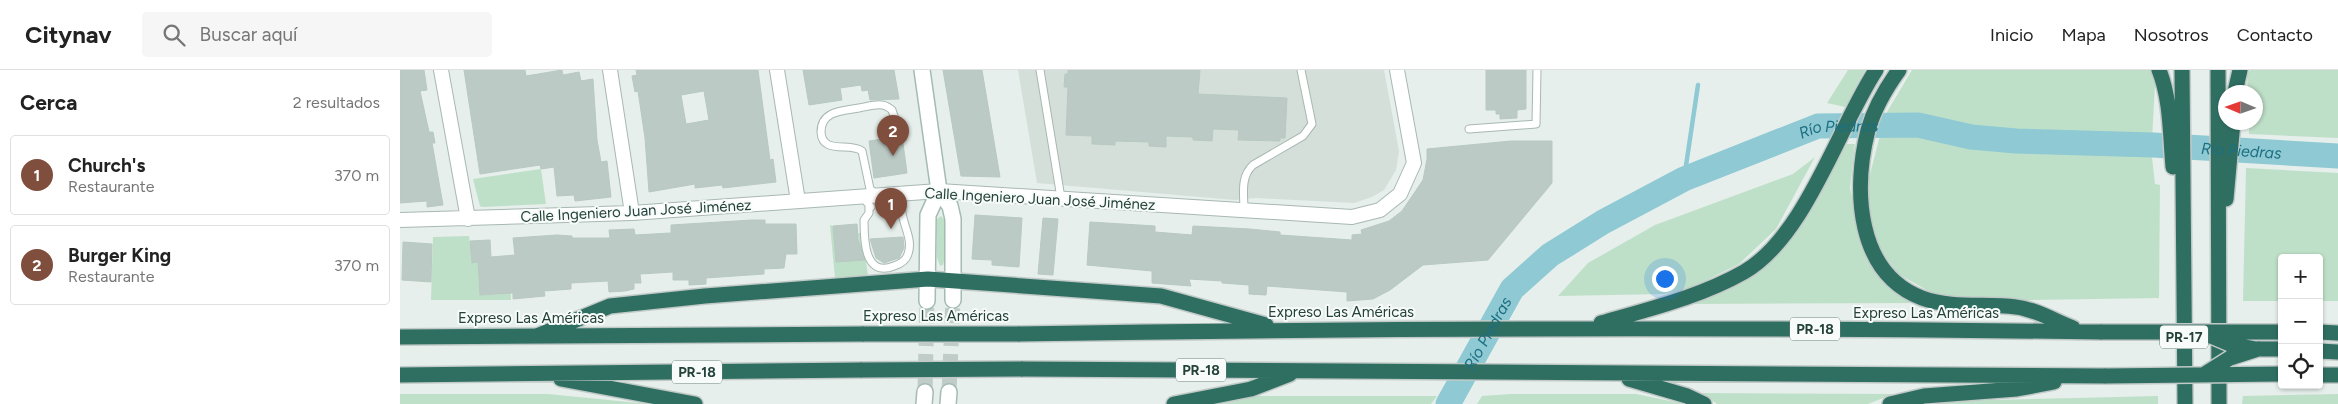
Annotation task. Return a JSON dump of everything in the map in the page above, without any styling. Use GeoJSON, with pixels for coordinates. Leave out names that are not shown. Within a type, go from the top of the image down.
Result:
{"type":"FeatureCollection","features":[{"type":"Feature","properties":{"kind":"highway"},"geometry":{"type":"LineString","coordinates":[[1899,70],[1888,86],[1868,129],[1861,179],[1861,215],[1868,243],[1879,264],[1894,280],[1920,297],[1937,302],[2018,307],[2081,331]]}},
{"type":"Feature","properties":{"kind":"highway"},"geometry":{"type":"LineString","coordinates":[[2159,70],[2175,105]]}},
{"type":"Feature","properties":{"kind":"highway"},"geometry":{"type":"LineString","coordinates":[[2175,105],[2182,70]]}},
{"type":"Feature","properties":{"kind":"highway","name":"PR-17"},"geometry":{"type":"LineString","coordinates":[[2218,70],[2218,106],[2223,187],[2219,270],[2219,404]]}},
{"type":"Feature","properties":{"kind":"highway"},"geometry":{"type":"LineString","coordinates":[[2237,85],[2240,70]]}},
{"type":"Feature","properties":{"kind":"highway"},"geometry":{"type":"LineString","coordinates":[[1588,328],[1715,287],[1746,271],[1785,234],[1823,170],[1872,76]]}},
{"type":"Feature","properties":{"kind":"highway","name":"PR-17"},"geometry":{"type":"LineString","coordinates":[[2175,105],[2184,270],[2184,404]]}},
{"type":"Feature","properties":{"kind":"highway"},"geometry":{"type":"LineString","coordinates":[[2223,187],[2232,130]]}},
{"type":"Feature","properties":{"kind":"highway"},"geometry":{"type":"LineString","coordinates":[[537,336],[610,306],[705,296],[928,278],[1161,296],[1282,329]]}},
{"type":"Feature","properties":{"kind":"highway","name":"Expreso Las Américas"},"geometry":{"type":"LineString","coordinates":[[400,337],[1018,334],[1282,329],[1588,328],[2278,332]]}},
{"type":"Feature","properties":{"kind":"highway"},"geometry":{"type":"LineString","coordinates":[[2201,332],[2230,344],[2258,349],[2278,349]]}},
{"type":"Feature","properties":{"kind":"highway"},"geometry":{"type":"LineString","coordinates":[[2323,332],[2337,333]]}},
{"type":"Feature","properties":{"kind":"highway"},"geometry":{"type":"LineString","coordinates":[[2201,376],[2230,358],[2258,349]]}},
{"type":"Feature","properties":{"kind":"highway"},"geometry":{"type":"LineString","coordinates":[[2323,351],[2338,352]]}},
{"type":"Feature","properties":{"kind":"highway","name":"PR-18"},"geometry":{"type":"LineString","coordinates":[[400,375],[1021,369],[2086,376],[2278,374]]}},
{"type":"Feature","properties":{"kind":"highway"},"geometry":{"type":"LineString","coordinates":[[1174,404],[1251,389],[1300,371]]}},
{"type":"Feature","properties":{"kind":"highway"},"geometry":{"type":"LineString","coordinates":[[533,373],[617,391],[694,404]]}},
{"type":"Feature","properties":{"kind":"highway"},"geometry":{"type":"LineString","coordinates":[[1611,374],[1687,396],[1704,404]]}},
{"type":"Feature","properties":{"kind":"highway"},"geometry":{"type":"LineString","coordinates":[[2323,375],[2337,375]]}},
{"type":"Feature","properties":{"kind":"highway"},"geometry":{"type":"LineString","coordinates":[[1890,404],[1924,396],[2017,389],[2086,376]]}},
{"type":"Feature","properties":{"kind":"street"},"geometry":{"type":"LineString","coordinates":[[441,70],[468,219]]}},
{"type":"Feature","properties":{"kind":"street"},"geometry":{"type":"LineString","coordinates":[[610,70],[632,213]]}},
{"type":"Feature","properties":{"kind":"street"},"geometry":{"type":"LineString","coordinates":[[777,70],[798,201]]}},
{"type":"Feature","properties":{"kind":"street"},"geometry":{"type":"LineString","coordinates":[[922,70],[939,191],[950,206],[953,219],[953,300]]}},
{"type":"Feature","properties":{"kind":"street","name":"Calle Ingeniero Juan José Jiménez"},"geometry":{"type":"LineString","coordinates":[[400,220],[632,213],[939,191],[1352,217],[1380,210],[1400,194],[1414,163],[1396,70]]}},
{"type":"Feature","properties":{"kind":"street"},"geometry":{"type":"LineString","coordinates":[[927,301],[928,215],[939,191]]}},
{"type":"Feature","properties":{"kind":"lane"},"geometry":{"type":"LineString","coordinates":[[1040,70],[1061,198]]}},
{"type":"Feature","properties":{"kind":"lane"},"geometry":{"type":"LineString","coordinates":[[1244,210],[1243,186],[1246,172],[1253,165],[1304,136],[1312,124],[1301,70]]}},
{"type":"Feature","properties":{"kind":"lane"},"geometry":{"type":"LineString","coordinates":[[1469,129],[1536,124],[1537,70]]}},
{"type":"Feature","properties":{"kind":"lane"},"geometry":{"type":"LineString","coordinates":[[877,196],[870,189],[862,151],[853,146],[835,147],[828,144],[821,134],[822,125],[827,117],[834,112],[882,105],[892,110],[896,122]]}},
{"type":"Feature","properties":{"kind":"lane"},"geometry":{"type":"LineString","coordinates":[[862,197],[872,207],[869,207],[869,213],[864,220],[867,256],[873,265],[884,269],[901,263],[909,252],[908,232],[902,209],[903,194]]}},
{"type":"Feature","properties":{"kind":"shaded area"},"geometry":{"type":"Polygon","coordinates":[[[1018,70],[1384,70],[1399,151],[1396,170],[1384,190],[1372,197],[1354,203],[1255,198],[1235,200],[1037,183],[1018,70]]]}},
{"type":"Feature","properties":{"kind":"green space"},"geometry":{"type":"Polygon","coordinates":[[[1848,70],[1865,70],[1845,107],[1827,103],[1848,70]]]}},
{"type":"Feature","properties":{"kind":"green space"},"geometry":{"type":"Polygon","coordinates":[[[1912,70],[2154,70],[2158,77],[2155,85],[2152,140],[2007,137],[1974,134],[1930,123],[1888,121],[1884,117],[1912,70]]]}},
{"type":"Feature","properties":{"kind":"green space"},"geometry":{"type":"Polygon","coordinates":[[[2250,70],[2338,70],[2338,138],[2249,134],[2249,130],[2263,130],[2263,85],[2248,85],[2247,75],[2250,70]]]}},
{"type":"Feature","properties":{"kind":"green space"},"geometry":{"type":"Polygon","coordinates":[[[1909,128],[1988,142],[2151,148],[2155,184],[2160,185],[2159,298],[1976,301],[1934,294],[1898,274],[1879,248],[1869,211],[1869,178],[1881,132],[1889,129],[1909,128]]]}},
{"type":"Feature","properties":{"kind":"green space"},"geometry":{"type":"Polygon","coordinates":[[[1847,144],[1855,144],[1850,188],[1861,237],[1909,299],[1910,303],[1694,304],[1692,301],[1762,266],[1847,144]]]}},
{"type":"Feature","properties":{"kind":"green space"},"geometry":{"type":"Polygon","coordinates":[[[1815,157],[1776,229],[1739,264],[1691,288],[1664,294],[1558,296],[1588,263],[1655,225],[1793,174],[1815,157]]]}},
{"type":"Feature","properties":{"kind":"green space"},"geometry":{"type":"Polygon","coordinates":[[[2246,168],[2338,173],[2338,301],[2323,301],[2323,254],[2278,254],[2278,301],[2243,301],[2246,168]]]}},
{"type":"Feature","properties":{"kind":"green space"},"geometry":{"type":"Polygon","coordinates":[[[541,169],[546,204],[480,206],[473,179],[541,169]]]}},
{"type":"Feature","properties":{"kind":"green space"},"geometry":{"type":"Polygon","coordinates":[[[941,216],[944,219],[944,261],[943,265],[940,266],[937,257],[937,219],[941,216]]]}},
{"type":"Feature","properties":{"kind":"green space"},"geometry":{"type":"Polygon","coordinates":[[[830,225],[833,226],[836,262],[860,260],[858,233],[862,233],[868,276],[835,278],[830,225]]]}},
{"type":"Feature","properties":{"kind":"green space"},"geometry":{"type":"Polygon","coordinates":[[[469,236],[472,263],[478,262],[481,295],[501,294],[501,279],[509,264],[511,300],[431,300],[433,237],[469,236]]]}},
{"type":"Feature","properties":{"kind":"green space"},"geometry":{"type":"Polygon","coordinates":[[[1702,393],[1893,394],[1868,404],[1717,404],[1702,393]]]}},
{"type":"Feature","properties":{"kind":"green space"},"geometry":{"type":"Polygon","coordinates":[[[400,394],[548,394],[649,404],[400,404],[400,394]]]}},
{"type":"Feature","properties":{"kind":"green space"},"geometry":{"type":"Polygon","coordinates":[[[1511,394],[1636,394],[1685,404],[1477,404],[1482,396],[1511,394]]]}},
{"type":"Feature","properties":{"kind":"green space"},"geometry":{"type":"Polygon","coordinates":[[[2338,394],[2338,404],[2242,404],[2243,396],[2338,394]]]}},
{"type":"Feature","properties":{"kind":"green space"},"geometry":{"type":"Polygon","coordinates":[[[1242,396],[1437,396],[1431,404],[1202,404],[1242,396]]]}},
{"type":"Feature","properties":{"kind":"green space"},"geometry":{"type":"Polygon","coordinates":[[[2158,396],[2158,404],[1903,404],[1911,402],[2158,396]]]}},
{"type":"Feature","properties":{"kind":"building"},"geometry":{"type":"Polygon","coordinates":[[[400,70],[424,70],[427,90],[420,91],[429,132],[433,132],[435,143],[432,143],[443,205],[427,207],[427,201],[400,203],[400,70]]]}},
{"type":"Feature","properties":{"kind":"building"},"geometry":{"type":"Polygon","coordinates":[[[464,70],[525,70],[526,76],[562,70],[563,75],[579,72],[581,81],[593,79],[597,140],[601,162],[607,161],[611,197],[575,201],[574,195],[557,196],[554,167],[541,169],[540,165],[480,174],[464,70]]]}},
{"type":"Feature","properties":{"kind":"building"},"geometry":{"type":"Polygon","coordinates":[[[636,70],[758,70],[770,160],[773,159],[776,182],[723,188],[722,185],[695,188],[695,184],[649,192],[645,138],[638,91],[635,92],[632,76],[637,75],[636,70]],[[704,91],[681,95],[686,124],[709,120],[704,91]]]}},
{"type":"Feature","properties":{"kind":"building"},"geometry":{"type":"Polygon","coordinates":[[[803,70],[894,70],[899,99],[870,100],[868,90],[862,91],[861,85],[840,88],[842,100],[809,105],[803,70]]]}},
{"type":"Feature","properties":{"kind":"building"},"geometry":{"type":"Polygon","coordinates":[[[943,70],[982,70],[1000,177],[961,176],[943,70]]]}},
{"type":"Feature","properties":{"kind":"building"},"geometry":{"type":"Polygon","coordinates":[[[1068,70],[1200,70],[1198,94],[1287,98],[1285,138],[1280,138],[1280,141],[1238,140],[1239,130],[1213,129],[1212,141],[1193,140],[1193,137],[1166,136],[1166,147],[1149,146],[1149,142],[1115,141],[1115,145],[1092,144],[1092,136],[1066,135],[1068,87],[1064,87],[1065,74],[1068,74],[1068,70]]]}},
{"type":"Feature","properties":{"kind":"building"},"geometry":{"type":"Polygon","coordinates":[[[1486,70],[1526,70],[1526,109],[1517,110],[1517,118],[1500,119],[1500,114],[1496,114],[1496,110],[1486,110],[1486,70]]]}},
{"type":"Feature","properties":{"kind":"building"},"geometry":{"type":"Polygon","coordinates":[[[902,136],[907,173],[874,178],[869,141],[902,136]]]}},
{"type":"Feature","properties":{"kind":"building"},"geometry":{"type":"Polygon","coordinates":[[[1511,141],[1552,141],[1552,183],[1488,260],[1423,265],[1390,290],[1373,299],[1347,301],[1347,292],[1267,286],[1266,295],[1249,294],[1249,285],[1222,283],[1222,281],[1189,279],[1191,286],[1152,283],[1152,271],[1087,265],[1090,222],[1155,226],[1155,232],[1192,235],[1193,226],[1250,229],[1280,232],[1280,235],[1352,240],[1352,235],[1362,234],[1361,230],[1389,221],[1402,211],[1423,180],[1427,149],[1511,141]]]}},
{"type":"Feature","properties":{"kind":"building"},"geometry":{"type":"Polygon","coordinates":[[[975,215],[1022,218],[1019,267],[992,265],[992,260],[972,259],[975,215]]]}},
{"type":"Feature","properties":{"kind":"building"},"geometry":{"type":"Polygon","coordinates":[[[1043,218],[1058,219],[1053,275],[1038,274],[1043,218]]]}},
{"type":"Feature","properties":{"kind":"building"},"geometry":{"type":"Polygon","coordinates":[[[765,220],[765,224],[796,224],[797,254],[786,254],[784,268],[764,269],[764,274],[706,278],[706,284],[689,285],[689,280],[673,280],[673,272],[640,274],[641,283],[634,283],[634,289],[625,291],[609,292],[608,281],[571,283],[571,289],[544,291],[545,296],[513,299],[513,293],[480,295],[478,262],[472,263],[470,241],[490,240],[491,257],[515,255],[513,238],[557,235],[572,236],[572,238],[610,238],[609,230],[634,229],[635,235],[671,233],[671,225],[765,220]]]}},
{"type":"Feature","properties":{"kind":"building"},"geometry":{"type":"Polygon","coordinates":[[[857,224],[858,240],[865,260],[836,262],[833,226],[857,224]]]}},
{"type":"Feature","properties":{"kind":"building"},"geometry":{"type":"Polygon","coordinates":[[[903,237],[904,248],[899,258],[884,263],[876,258],[870,239],[903,237]]]}},
{"type":"Feature","properties":{"kind":"building"},"geometry":{"type":"Polygon","coordinates":[[[403,242],[432,244],[431,282],[402,280],[403,242]]]}},
{"type":"Feature","properties":{"kind":"waterway"},"geometry":{"type":"LineString","coordinates":[[1684,179],[1698,85]]}},
{"type":"Feature","properties":{"kind":"waterway","name":"Río Piedras"},"geometry":{"type":"LineString","coordinates":[[1448,404],[1512,289],[1550,255],[1603,222],[1684,179],[1818,126],[1918,125],[1971,137],[2016,141],[2153,145],[2338,156]]}},
{"type":"Feature","properties":{"kind":"tunnel"},"geometry":{"type":"LineString","coordinates":[[949,392],[953,300]]}},
{"type":"Feature","properties":{"kind":"tunnel"},"geometry":{"type":"LineString","coordinates":[[925,392],[927,301]]}},
{"type":"Feature","properties":{"kind":"place","name":"Burger King"},"geometry":{"type":"Point","coordinates":[893,156]}},
{"type":"Feature","properties":{"kind":"place","name":"Church's"},"geometry":{"type":"Point","coordinates":[891,229]}}]}
